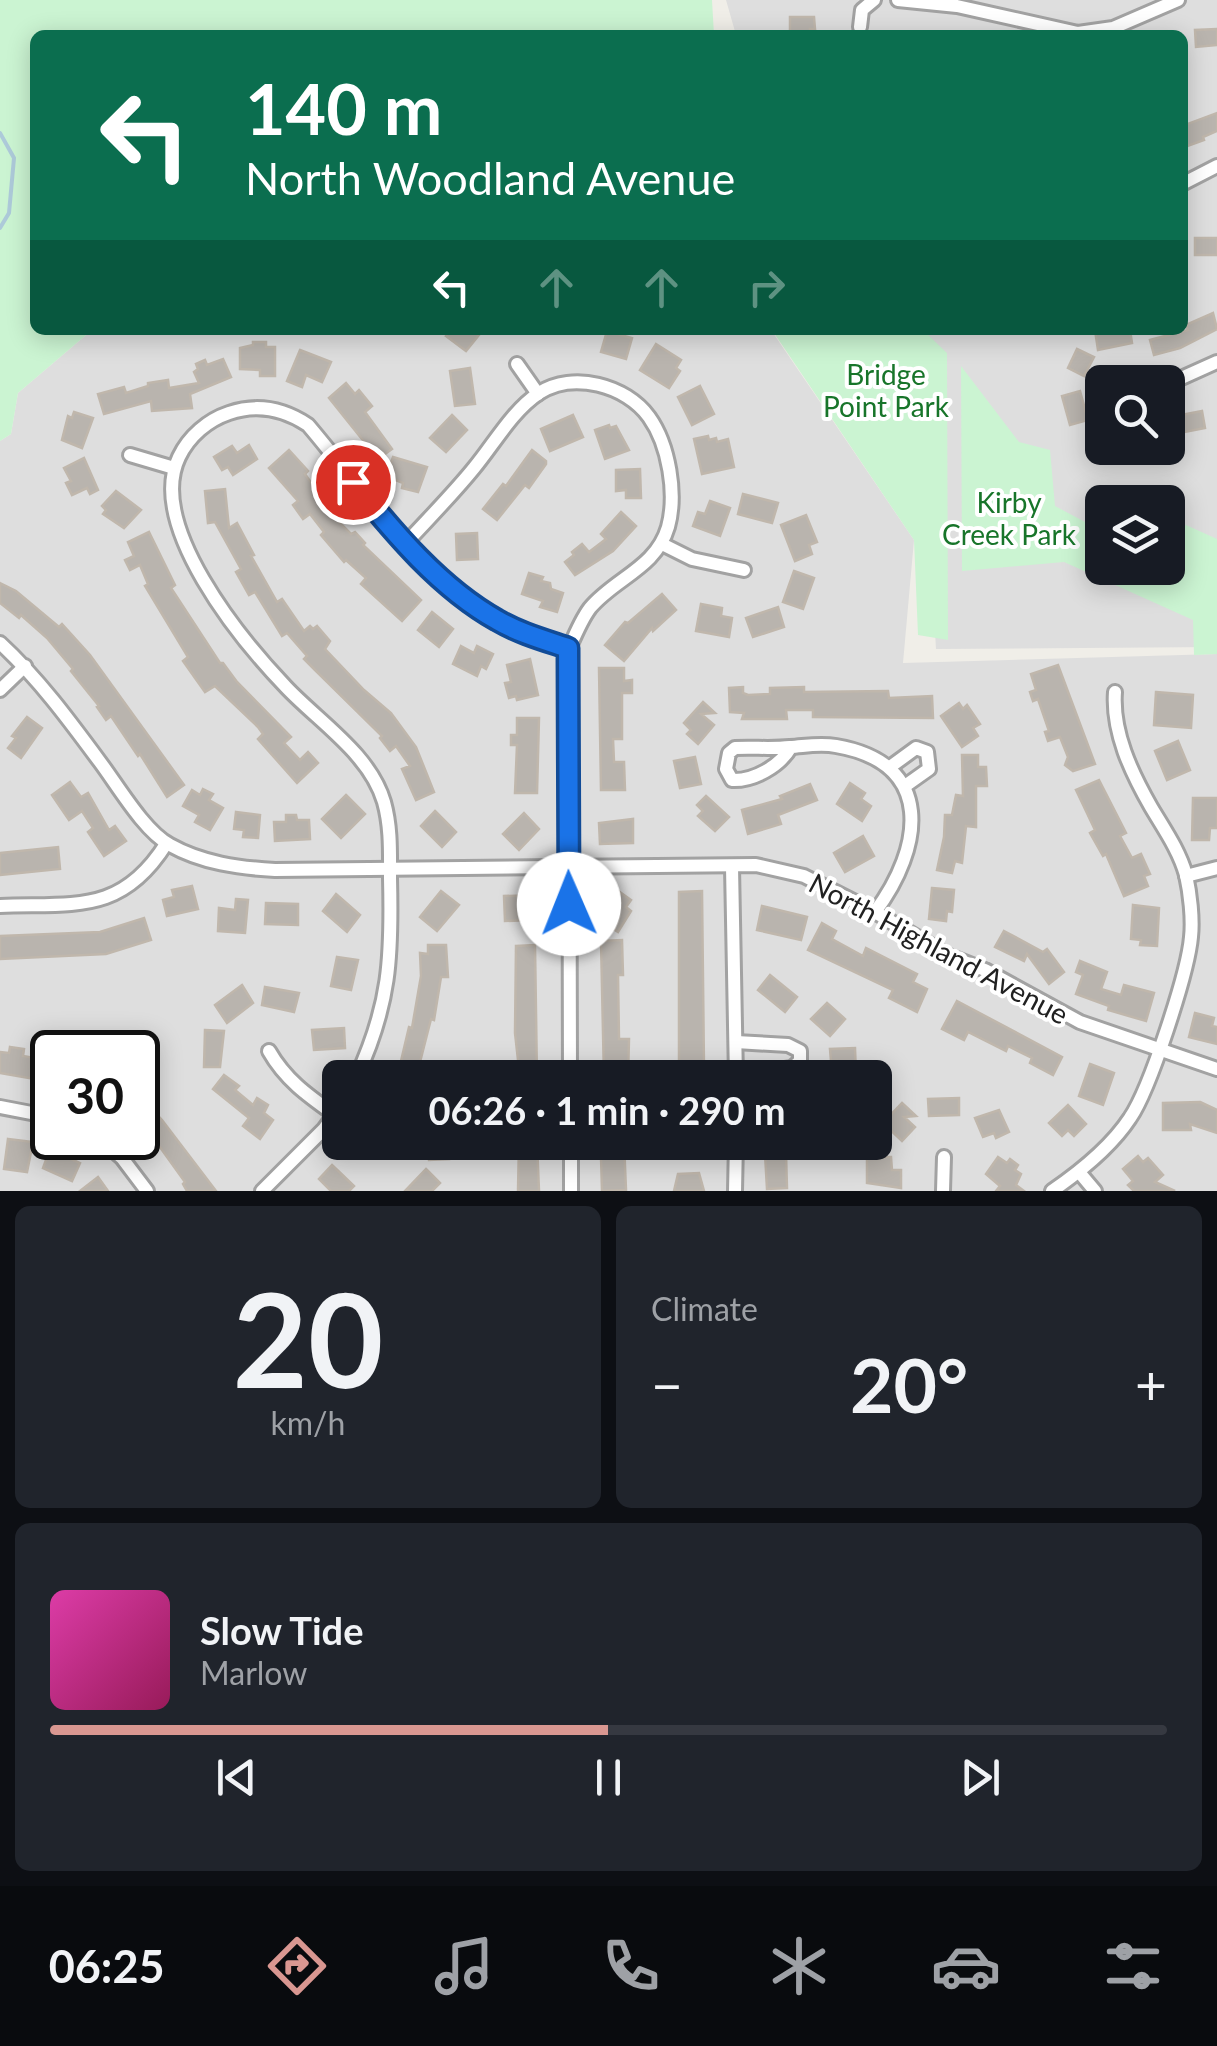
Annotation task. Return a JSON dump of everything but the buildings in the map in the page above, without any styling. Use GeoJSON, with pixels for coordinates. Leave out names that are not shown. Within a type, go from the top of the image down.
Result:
{"type":"FeatureCollection","features":[{"type":"Feature","properties":{"kind":"street"},"geometry":{"type":"LineString","coordinates":[[860,27],[862,10],[874,0]]}},
{"type":"Feature","properties":{"kind":"street"},"geometry":{"type":"LineString","coordinates":[[898,0],[957,6],[1065,30]]}},
{"type":"Feature","properties":{"kind":"street"},"geometry":{"type":"LineString","coordinates":[[1099,30],[1113,28],[1178,0]]}},
{"type":"Feature","properties":{"kind":"street"},"geometry":{"type":"LineString","coordinates":[[1188,181],[1217,166]]}},
{"type":"Feature","properties":{"kind":"street"},"geometry":{"type":"LineString","coordinates":[[1185,376],[1217,362]]}},
{"type":"Feature","properties":{"kind":"street"},"geometry":{"type":"LineString","coordinates":[[516,364],[538,394]]}},
{"type":"Feature","properties":{"kind":"street"},"geometry":{"type":"LineString","coordinates":[[407,542],[538,394],[567,384],[603,386],[621,392],[648,415],[658,432],[672,491],[662,544],[647,563],[592,606],[568,648],[570,1060]]}},
{"type":"Feature","properties":{"kind":"street"},"geometry":{"type":"LineString","coordinates":[[364,1060],[388,987],[389,822],[382,796],[357,756],[258,656],[220,603],[182,537],[171,494],[174,468],[183,448],[205,425],[236,410],[274,409],[308,425],[376,512],[445,582],[480,610],[521,632],[568,648]]}},
{"type":"Feature","properties":{"kind":"street"},"geometry":{"type":"LineString","coordinates":[[130,454],[174,468]]}},
{"type":"Feature","properties":{"kind":"street"},"geometry":{"type":"LineString","coordinates":[[662,544],[692,560],[744,570]]}},
{"type":"Feature","properties":{"kind":"street","name":"North Highland Avenue"},"geometry":{"type":"LineString","coordinates":[[0,643],[25,666],[166,844],[220,864],[256,869],[390,871],[756,865],[792,871],[1080,1022],[1217,1068]]}},
{"type":"Feature","properties":{"kind":"street"},"geometry":{"type":"LineString","coordinates":[[0,690],[25,666]]}},
{"type":"Feature","properties":{"kind":"street"},"geometry":{"type":"LineString","coordinates":[[1052,1191],[1079,1172],[1141,1102],[1186,966],[1192,934],[1186,876],[1172,840],[1128,760],[1113,719],[1114,692]]}},
{"type":"Feature","properties":{"kind":"street"},"geometry":{"type":"LineString","coordinates":[[790,747],[782,762],[743,780],[732,780],[726,770],[729,753],[735,748],[814,744],[845,748],[890,767],[905,786],[912,810],[912,840],[903,868],[875,912]]}},
{"type":"Feature","properties":{"kind":"street"},"geometry":{"type":"LineString","coordinates":[[890,767],[916,748],[926,752],[929,769],[905,786]]}},
{"type":"Feature","properties":{"kind":"street"},"geometry":{"type":"LineString","coordinates":[[0,906],[90,902],[112,897],[146,873],[166,844]]}},
{"type":"Feature","properties":{"kind":"street"},"geometry":{"type":"LineString","coordinates":[[732,866],[736,1060]]}},
{"type":"Feature","properties":{"kind":"street"},"geometry":{"type":"LineString","coordinates":[[1186,876],[1217,868]]}},
{"type":"Feature","properties":{"kind":"street"},"geometry":{"type":"LineString","coordinates":[[736,1042],[788,1044],[800,1051],[800,1060]]}},
{"type":"Feature","properties":{"kind":"street"},"geometry":{"type":"LineString","coordinates":[[269,1051],[299,1090],[322,1104]]}},
{"type":"Feature","properties":{"kind":"street"},"geometry":{"type":"LineString","coordinates":[[0,1108],[30,1113]]}},
{"type":"Feature","properties":{"kind":"street"},"geometry":{"type":"LineString","coordinates":[[262,1191],[322,1131]]}},
{"type":"Feature","properties":{"kind":"street"},"geometry":{"type":"LineString","coordinates":[[944,1157],[944,1191]]}},
{"type":"Feature","properties":{"kind":"street"},"geometry":{"type":"LineString","coordinates":[[124,1160],[147,1191]]}},
{"type":"Feature","properties":{"kind":"street"},"geometry":{"type":"LineString","coordinates":[[571,1160],[571,1191]]}},
{"type":"Feature","properties":{"kind":"street"},"geometry":{"type":"LineString","coordinates":[[736,1160],[736,1191]]}},
{"type":"Feature","properties":{"kind":"street"},"geometry":{"type":"LineString","coordinates":[[1079,1172],[1095,1191]]}},
{"type":"Feature","properties":{"kind":"shaded area"},"geometry":{"type":"Polygon","coordinates":[[[726,0],[1217,0],[1217,647],[936,649],[917,335],[1188,335],[1188,30],[735,30],[726,0]]]}},
{"type":"Feature","properties":{"kind":"shaded area"},"geometry":{"type":"Polygon","coordinates":[[[86,335],[774,335],[914,540],[903,663],[1217,654],[1217,1191],[0,1191],[0,441],[11,434],[18,393],[86,335]]]}},
{"type":"Feature","properties":{"kind":"green space"},"geometry":{"type":"Polygon","coordinates":[[[0,0],[712,0],[714,30],[30,30],[30,335],[86,335],[18,393],[11,434],[0,441],[0,0]]]}},
{"type":"Feature","properties":{"kind":"green space","name":"Bridge Point Park"},"geometry":{"type":"Polygon","coordinates":[[[775,335],[928,335],[947,353],[948,640],[918,635],[914,540],[775,335]]]}},
{"type":"Feature","properties":{"kind":"green space","name":"Kirby Creek Park"},"geometry":{"type":"Polygon","coordinates":[[[961,366],[1019,442],[1050,450],[1055,506],[1085,522],[1085,571],[1064,562],[962,571],[961,366]]]}},
{"type":"Feature","properties":{"kind":"green space","name":"Kirby Creek Park"},"geometry":{"type":"Polygon","coordinates":[[[1186,525],[1217,539],[1217,654],[1194,655],[1193,620],[1115,585],[1185,585],[1186,525]]]}},
{"type":"Feature","properties":{"kind":"waterway"},"geometry":{"type":"LineString","coordinates":[[0,133],[14,158],[9,213],[0,228]]}},
{"type":"Feature","properties":{"kind":"route"},"geometry":{"type":"LineString","coordinates":[[353,482],[376,512],[460,596],[500,622],[568,648],[569,904]]}}]}
